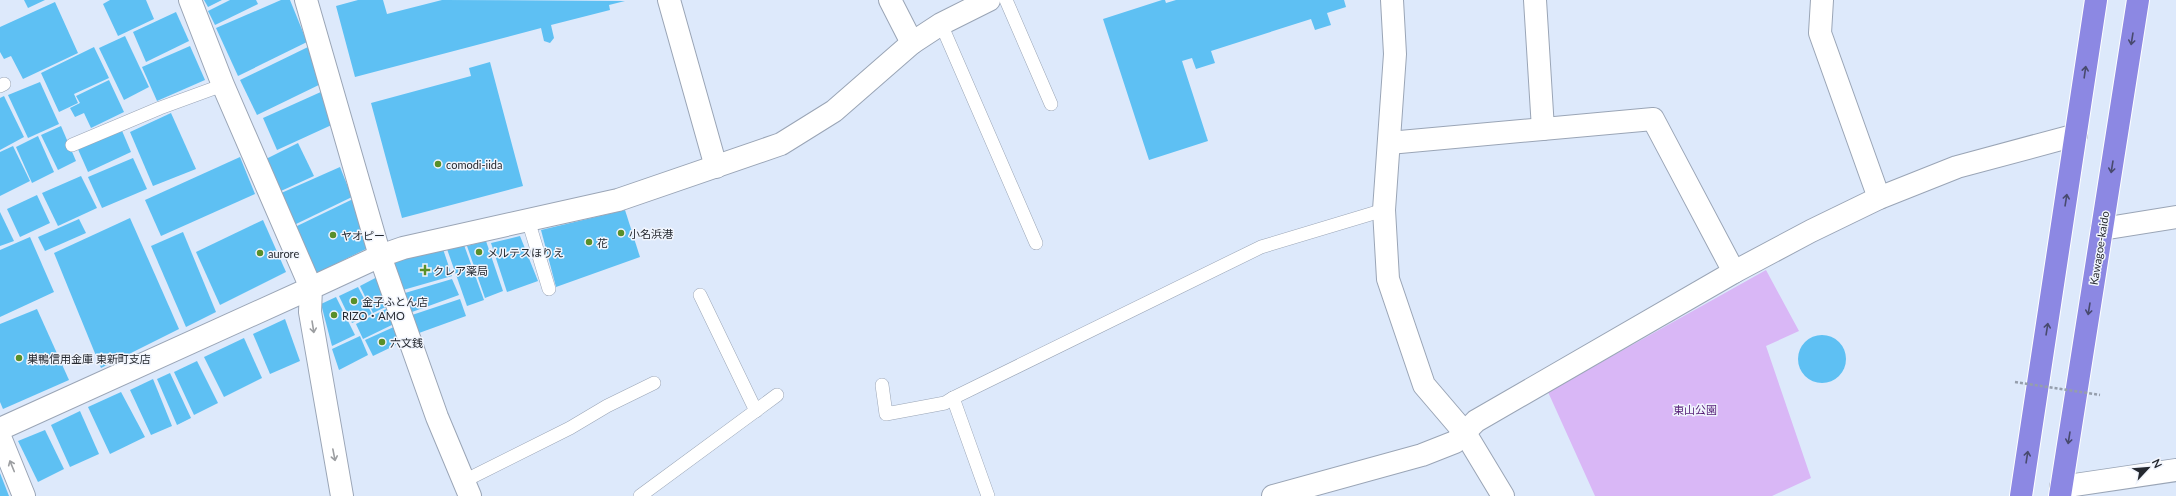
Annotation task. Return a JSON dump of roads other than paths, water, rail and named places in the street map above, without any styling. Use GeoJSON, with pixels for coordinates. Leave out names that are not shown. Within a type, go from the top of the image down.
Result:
{"type":"FeatureCollection","features":[{"type":"Feature","properties":{"kind":"highway"},"geometry":{"type":"LineString","coordinates":[[2022,496],[2096,0]]}},
{"type":"Feature","properties":{"kind":"highway","name":"Kawagoe-kaido"},"geometry":{"type":"LineString","coordinates":[[2061,492],[2138,0]]}},
{"type":"Feature","properties":{"kind":"street"},"geometry":{"type":"LineString","coordinates":[[190,0],[223,85],[311,288],[310,312],[342,496]]}},
{"type":"Feature","properties":{"kind":"street"},"geometry":{"type":"LineString","coordinates":[[307,0],[380,256],[437,417],[467,488]]}},
{"type":"Feature","properties":{"kind":"street"},"geometry":{"type":"LineString","coordinates":[[668,0],[716,167]]}},
{"type":"Feature","properties":{"kind":"street"},"geometry":{"type":"LineString","coordinates":[[890,0],[912,43]]}},
{"type":"Feature","properties":{"kind":"street"},"geometry":{"type":"LineString","coordinates":[[0,429],[380,256],[403,248],[618,200],[781,144],[834,111],[912,43],[941,24],[989,0]]}},
{"type":"Feature","properties":{"kind":"street"},"geometry":{"type":"LineString","coordinates":[[1392,0],[1395,54],[1384,210],[1388,279],[1424,385],[1465,433],[1503,496]]}},
{"type":"Feature","properties":{"kind":"street"},"geometry":{"type":"LineString","coordinates":[[1536,0],[1543,129]]}},
{"type":"Feature","properties":{"kind":"street"},"geometry":{"type":"LineString","coordinates":[[1822,0],[1820,34],[1879,198]]}},
{"type":"Feature","properties":{"kind":"street"},"geometry":{"type":"LineString","coordinates":[[1389,143],[1653,119],[1734,272]]}},
{"type":"Feature","properties":{"kind":"street"},"geometry":{"type":"LineString","coordinates":[[1273,496],[1422,455],[1455,442],[1476,421],[1734,272],[1811,231],[1879,198],[1957,167],[2076,135]]}},
{"type":"Feature","properties":{"kind":"street"},"geometry":{"type":"LineString","coordinates":[[2102,229],[2176,217]]}},
{"type":"Feature","properties":{"kind":"street"},"geometry":{"type":"LineString","coordinates":[[0,437],[24,496]]}},
{"type":"Feature","properties":{"kind":"street"},"geometry":{"type":"LineString","coordinates":[[2061,492],[2176,470]]}},
{"type":"Feature","properties":{"kind":"lane"},"geometry":{"type":"LineString","coordinates":[[1006,0],[1051,104]]}},
{"type":"Feature","properties":{"kind":"lane"},"geometry":{"type":"LineString","coordinates":[[941,24],[1036,243]]}},
{"type":"Feature","properties":{"kind":"lane"},"geometry":{"type":"LineString","coordinates":[[72,145],[160,108],[223,85]]}},
{"type":"Feature","properties":{"kind":"lane"},"geometry":{"type":"LineString","coordinates":[[882,385],[886,414],[945,403],[1261,247],[1384,210]]}},
{"type":"Feature","properties":{"kind":"lane"},"geometry":{"type":"LineString","coordinates":[[528,220],[549,289]]}},
{"type":"Feature","properties":{"kind":"lane"},"geometry":{"type":"LineString","coordinates":[[700,295],[756,411]]}},
{"type":"Feature","properties":{"kind":"lane"},"geometry":{"type":"LineString","coordinates":[[467,488],[607,406],[654,383]]}},
{"type":"Feature","properties":{"kind":"lane"},"geometry":{"type":"LineString","coordinates":[[640,496],[777,395]]}},
{"type":"Feature","properties":{"kind":"lane"},"geometry":{"type":"LineString","coordinates":[[953,398],[988,496]]}},
{"type":"Feature","properties":{"kind":"place","name":"comodi-iida"},"geometry":{"type":"Point","coordinates":[438,164]}},
{"type":"Feature","properties":{"kind":"place","name":"小名浜港"},"geometry":{"type":"Point","coordinates":[621,233]}},
{"type":"Feature","properties":{"kind":"place","name":"ヤオピー"},"geometry":{"type":"Point","coordinates":[333,235]}},
{"type":"Feature","properties":{"kind":"place","name":"花"},"geometry":{"type":"Point","coordinates":[589,242]}},
{"type":"Feature","properties":{"kind":"place","name":"メルテスほりえ"},"geometry":{"type":"Point","coordinates":[479,252]}},
{"type":"Feature","properties":{"kind":"place","name":"aurore"},"geometry":{"type":"Point","coordinates":[260,253]}},
{"type":"Feature","properties":{"kind":"place","name":"クレア薬局"},"geometry":{"type":"Point","coordinates":[425,270]}},
{"type":"Feature","properties":{"kind":"place","name":"金子ふとん店"},"geometry":{"type":"Point","coordinates":[354,301]}},
{"type":"Feature","properties":{"kind":"place","name":"RIZO・AMO"},"geometry":{"type":"Point","coordinates":[334,315]}},
{"type":"Feature","properties":{"kind":"place","name":"六文銭"},"geometry":{"type":"Point","coordinates":[382,342]}},
{"type":"Feature","properties":{"kind":"place","name":"巣鴨信用金庫 東新町支店"},"geometry":{"type":"Point","coordinates":[19,358]}},
{"type":"Feature","properties":{"kind":"park label","name":"東山公園"},"geometry":{"type":"Point","coordinates":[1695,409]}}]}
